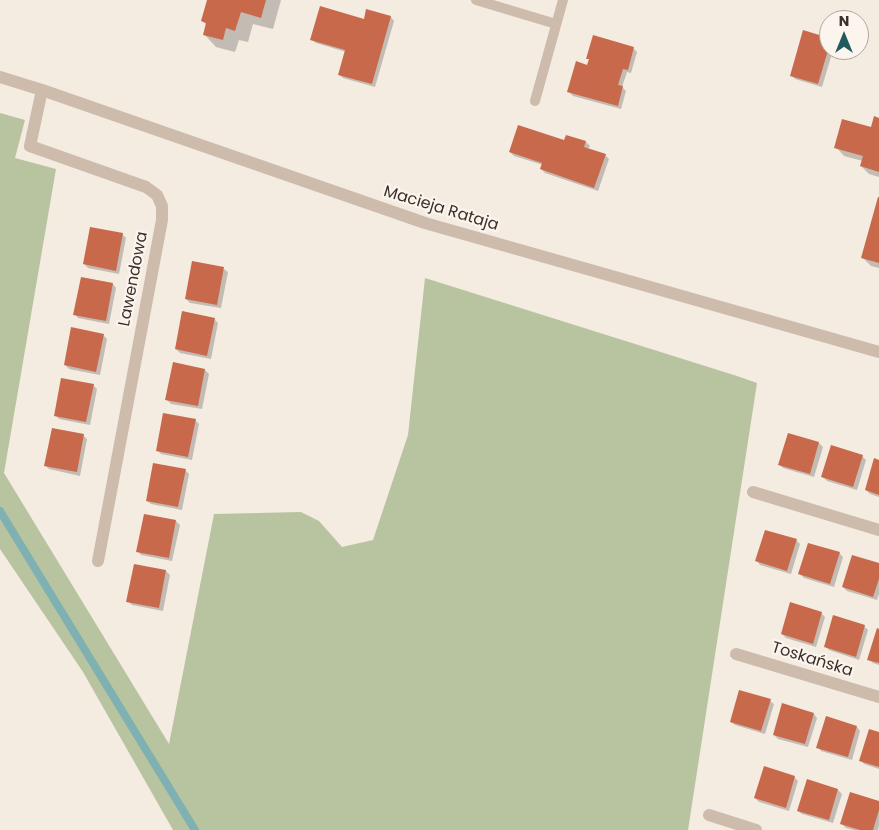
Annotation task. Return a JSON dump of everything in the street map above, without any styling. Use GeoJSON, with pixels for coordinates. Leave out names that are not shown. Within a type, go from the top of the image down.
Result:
{"type":"FeatureCollection","features":[{"type":"Feature","properties":{"kind":"street","name":"Macieja Rataja"},"geometry":{"type":"LineString","coordinates":[[0,77],[425,223],[879,352]]}},
{"type":"Feature","properties":{"kind":"street","name":"Lawendowa"},"geometry":{"type":"LineString","coordinates":[[42,90],[30,146],[146,187],[157,196],[162,206],[162,220],[98,561]]}},
{"type":"Feature","properties":{"kind":"street"},"geometry":{"type":"LineString","coordinates":[[753,492],[879,530]]}},
{"type":"Feature","properties":{"kind":"street","name":"Toskańska"},"geometry":{"type":"LineString","coordinates":[[736,654],[879,697]]}},
{"type":"Feature","properties":{"kind":"street"},"geometry":{"type":"LineString","coordinates":[[709,816],[756,830]]}},
{"type":"Feature","properties":{"kind":"lane"},"geometry":{"type":"LineString","coordinates":[[476,0],[556,24]]}},
{"type":"Feature","properties":{"kind":"lane"},"geometry":{"type":"LineString","coordinates":[[535,101],[563,0]]}},
{"type":"Feature","properties":{"kind":"green space"},"geometry":{"type":"Polygon","coordinates":[[[0,113],[25,120],[15,158],[56,169],[4,473],[169,744],[214,514],[301,512],[319,521],[342,547],[373,540],[408,435],[425,278],[757,383],[688,830],[173,830],[83,672],[0,549],[0,113]]]}},
{"type":"Feature","properties":{"kind":"building"},"geometry":{"type":"Polygon","coordinates":[[[207,0],[266,0],[261,18],[241,12],[235,31],[226,28],[223,40],[203,35],[206,23],[201,21],[207,0]]]}},
{"type":"Feature","properties":{"kind":"building"},"geometry":{"type":"Polygon","coordinates":[[[320,6],[364,19],[366,9],[391,16],[372,84],[338,75],[345,50],[310,40],[320,6]]]}},
{"type":"Feature","properties":{"kind":"building"},"geometry":{"type":"Polygon","coordinates":[[[803,30],[819,35],[819,60],[825,60],[818,84],[790,76],[803,30]]]}},
{"type":"Feature","properties":{"kind":"building"},"geometry":{"type":"Polygon","coordinates":[[[593,35],[634,47],[628,70],[623,69],[618,85],[623,86],[618,106],[567,92],[576,61],[587,65],[589,59],[586,59],[593,35]]]}},
{"type":"Feature","properties":{"kind":"building"},"geometry":{"type":"Polygon","coordinates":[[[874,116],[879,118],[879,172],[860,166],[863,156],[834,148],[842,119],[871,127],[874,116]]]}},
{"type":"Feature","properties":{"kind":"building"},"geometry":{"type":"Polygon","coordinates":[[[518,125],[564,140],[566,135],[586,141],[584,147],[606,154],[594,188],[540,169],[542,163],[509,152],[518,125]]]}},
{"type":"Feature","properties":{"kind":"building"},"geometry":{"type":"Polygon","coordinates":[[[879,197],[879,263],[861,258],[879,197]]]}},
{"type":"Feature","properties":{"kind":"building"},"geometry":{"type":"Polygon","coordinates":[[[90,227],[123,233],[116,271],[83,264],[90,227]]]}},
{"type":"Feature","properties":{"kind":"building"},"geometry":{"type":"Polygon","coordinates":[[[192,261],[224,267],[217,305],[185,299],[192,261]]]}},
{"type":"Feature","properties":{"kind":"building"},"geometry":{"type":"Polygon","coordinates":[[[81,277],[113,283],[106,321],[73,315],[81,277]]]}},
{"type":"Feature","properties":{"kind":"building"},"geometry":{"type":"Polygon","coordinates":[[[182,311],[215,318],[207,356],[175,349],[182,311]]]}},
{"type":"Feature","properties":{"kind":"building"},"geometry":{"type":"Polygon","coordinates":[[[71,327],[104,334],[96,372],[64,365],[71,327]]]}},
{"type":"Feature","properties":{"kind":"building"},"geometry":{"type":"Polygon","coordinates":[[[173,362],[205,369],[198,406],[165,400],[173,362]]]}},
{"type":"Feature","properties":{"kind":"building"},"geometry":{"type":"Polygon","coordinates":[[[61,378],[94,384],[86,422],[54,416],[61,378]]]}},
{"type":"Feature","properties":{"kind":"building"},"geometry":{"type":"Polygon","coordinates":[[[163,413],[196,419],[188,457],[156,451],[163,413]]]}},
{"type":"Feature","properties":{"kind":"building"},"geometry":{"type":"Polygon","coordinates":[[[52,428],[84,434],[77,472],[44,466],[52,428]]]}},
{"type":"Feature","properties":{"kind":"building"},"geometry":{"type":"Polygon","coordinates":[[[788,433],[819,442],[810,474],[778,465],[788,433]]]}},
{"type":"Feature","properties":{"kind":"building"},"geometry":{"type":"Polygon","coordinates":[[[831,445],[863,455],[853,487],[821,477],[831,445]]]}},
{"type":"Feature","properties":{"kind":"building"},"geometry":{"type":"Polygon","coordinates":[[[874,458],[879,460],[879,495],[865,490],[874,458]]]}},
{"type":"Feature","properties":{"kind":"building"},"geometry":{"type":"Polygon","coordinates":[[[153,463],[186,469],[178,507],[146,501],[153,463]]]}},
{"type":"Feature","properties":{"kind":"building"},"geometry":{"type":"Polygon","coordinates":[[[144,514],[176,520],[169,558],[136,552],[144,514]]]}},
{"type":"Feature","properties":{"kind":"building"},"geometry":{"type":"Polygon","coordinates":[[[765,530],[797,539],[787,571],[755,561],[765,530]]]}},
{"type":"Feature","properties":{"kind":"building"},"geometry":{"type":"Polygon","coordinates":[[[808,543],[840,552],[830,584],[798,574],[808,543]]]}},
{"type":"Feature","properties":{"kind":"building"},"geometry":{"type":"Polygon","coordinates":[[[852,555],[879,563],[879,579],[873,597],[842,587],[852,555]]]}},
{"type":"Feature","properties":{"kind":"building"},"geometry":{"type":"Polygon","coordinates":[[[134,564],[166,570],[159,608],[126,602],[134,564]]]}},
{"type":"Feature","properties":{"kind":"building"},"geometry":{"type":"Polygon","coordinates":[[[790,602],[822,612],[813,644],[781,634],[790,602]]]}},
{"type":"Feature","properties":{"kind":"building"},"geometry":{"type":"Polygon","coordinates":[[[833,615],[865,625],[856,657],[824,647],[833,615]]]}},
{"type":"Feature","properties":{"kind":"building"},"geometry":{"type":"Polygon","coordinates":[[[877,628],[879,629],[879,663],[867,660],[877,628]]]}},
{"type":"Feature","properties":{"kind":"building"},"geometry":{"type":"Polygon","coordinates":[[[739,690],[771,699],[761,731],[730,722],[739,690]]]}},
{"type":"Feature","properties":{"kind":"building"},"geometry":{"type":"Polygon","coordinates":[[[782,703],[814,713],[805,744],[773,735],[782,703]]]}},
{"type":"Feature","properties":{"kind":"building"},"geometry":{"type":"Polygon","coordinates":[[[826,716],[857,726],[848,757],[816,748],[826,716]]]}},
{"type":"Feature","properties":{"kind":"building"},"geometry":{"type":"Polygon","coordinates":[[[869,729],[879,732],[879,767],[859,761],[869,729]]]}},
{"type":"Feature","properties":{"kind":"building"},"geometry":{"type":"Polygon","coordinates":[[[764,766],[795,776],[786,808],[754,798],[764,766]]]}},
{"type":"Feature","properties":{"kind":"building"},"geometry":{"type":"Polygon","coordinates":[[[807,779],[838,789],[829,820],[797,811],[807,779]]]}},
{"type":"Feature","properties":{"kind":"building"},"geometry":{"type":"Polygon","coordinates":[[[850,792],[879,801],[879,810],[873,830],[860,830],[840,824],[850,792]]]}},
{"type":"Feature","properties":{"kind":"waterway"},"geometry":{"type":"LineString","coordinates":[[0,511],[195,830]]}}]}
